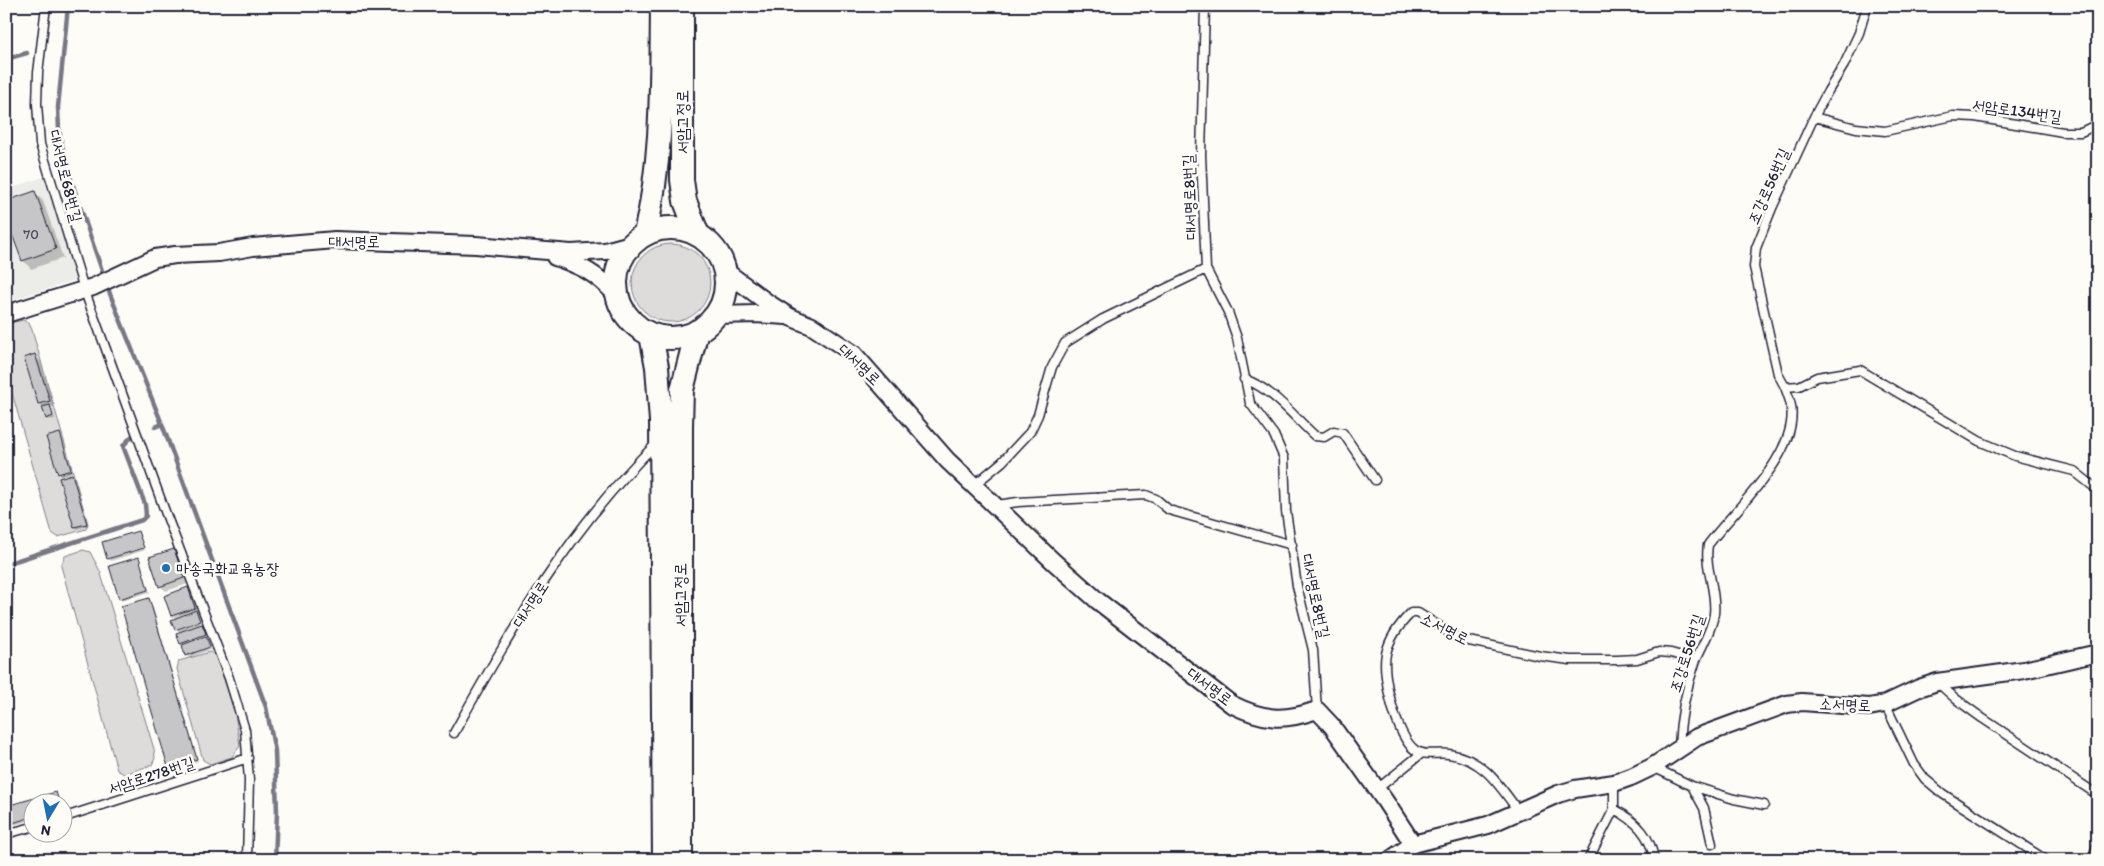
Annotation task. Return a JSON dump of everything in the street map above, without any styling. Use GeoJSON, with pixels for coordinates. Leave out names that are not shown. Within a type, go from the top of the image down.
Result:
{"type":"FeatureCollection","features":[{"type":"Feature","properties":{"kind":"main road","name":"서암고정로"},"geometry":{"type":"LineString","coordinates":[[638,239],[653,199],[658,166],[662,6]]}},
{"type":"Feature","properties":{"kind":"main road","name":"서암고정로"},"geometry":{"type":"LineString","coordinates":[[682,6],[682,180],[686,201],[698,235]]}},
{"type":"Feature","properties":{"kind":"main road"},"geometry":{"type":"LineString","coordinates":[[663,228],[681,228],[698,235],[712,246],[722,262],[724,270],[726,280],[724,298],[717,315],[704,328],[688,336],[669,339],[651,335],[635,326],[623,312],[616,295],[615,277],[620,259],[638,239],[663,228]]}},
{"type":"Feature","properties":{"kind":"main road","name":"서암고정로"},"geometry":{"type":"LineString","coordinates":[[681,860],[682,390],[696,332]]}},
{"type":"Feature","properties":{"kind":"main road","name":"서암고정로"},"geometry":{"type":"LineString","coordinates":[[651,335],[660,391],[664,860]]}},
{"type":"Feature","properties":{"kind":"street","name":"대서명로"},"geometry":{"type":"LineString","coordinates":[[6,314],[113,279],[155,258],[175,255],[219,253],[253,247],[335,240],[476,245],[571,253],[605,251],[638,239]]}},
{"type":"Feature","properties":{"kind":"street"},"geometry":{"type":"LineString","coordinates":[[538,251],[578,265],[593,273],[616,295]]}},
{"type":"Feature","properties":{"kind":"street","name":"대서명로"},"geometry":{"type":"LineString","coordinates":[[724,270],[743,286],[790,317],[812,326],[854,354],[947,460],[973,486],[1098,601],[1231,704],[1252,714],[1267,718],[1300,716],[1317,710]]}},
{"type":"Feature","properties":{"kind":"street"},"geometry":{"type":"LineString","coordinates":[[717,315],[756,314],[790,317]]}},
{"type":"Feature","properties":{"kind":"street","name":"소서명로"},"geometry":{"type":"LineString","coordinates":[[1390,860],[1413,844],[1470,832],[1558,794],[1575,789],[1614,783],[1652,767],[1697,736],[1787,704],[1802,702],[1869,707],[1885,704],[1919,688],[1938,682],[2024,670],[2098,653]]}},
{"type":"Feature","properties":{"kind":"street"},"geometry":{"type":"LineString","coordinates":[[1317,710],[1332,726],[1413,844]]}},
{"type":"Feature","properties":{"kind":"lane","name":"대서명로68번길"},"geometry":{"type":"LineString","coordinates":[[46,6],[38,73],[37,104],[40,144],[89,288]]}},
{"type":"Feature","properties":{"kind":"lane","name":"대서명로8번길"},"geometry":{"type":"LineString","coordinates":[[1205,6],[1201,155],[1206,269],[1231,321],[1243,360],[1244,379],[1250,403],[1274,435],[1284,458],[1286,511],[1297,586],[1313,650],[1317,710]]}},
{"type":"Feature","properties":{"kind":"lane","name":"조강로56번길"},"geometry":{"type":"LineString","coordinates":[[1679,747],[1680,725],[1688,686],[1696,660],[1710,630],[1714,614],[1715,593],[1706,556],[1708,545],[1760,484],[1784,446],[1790,432],[1792,420],[1791,405],[1778,374],[1754,267],[1756,248],[1772,208],[1814,117],[1844,66],[1859,33],[1867,6]]}},
{"type":"Feature","properties":{"kind":"lane","name":"서암로134번길"},"geometry":{"type":"LineString","coordinates":[[1814,117],[1856,128],[1885,131],[1953,116],[1976,117],[2064,132],[2081,132],[2098,124]]}},
{"type":"Feature","properties":{"kind":"lane"},"geometry":{"type":"LineString","coordinates":[[973,486],[1002,462],[1030,432],[1038,415],[1052,367],[1065,343],[1103,319],[1206,269]]}},
{"type":"Feature","properties":{"kind":"lane"},"geometry":{"type":"LineString","coordinates":[[89,288],[166,514],[229,678],[245,730],[248,758],[247,860]]}},
{"type":"Feature","properties":{"kind":"lane"},"geometry":{"type":"LineString","coordinates":[[1785,387],[1799,386],[1817,377],[1860,370],[1979,441],[2016,456],[2074,471],[2098,490]]}},
{"type":"Feature","properties":{"kind":"lane"},"geometry":{"type":"LineString","coordinates":[[1244,379],[1259,384],[1270,392],[1315,436],[1324,437],[1334,431],[1342,433],[1376,480]]}},
{"type":"Feature","properties":{"kind":"lane","name":"대서명로"},"geometry":{"type":"LineString","coordinates":[[454,734],[510,636],[583,526],[623,479],[661,440]]}},
{"type":"Feature","properties":{"kind":"lane"},"geometry":{"type":"LineString","coordinates":[[995,506],[1018,502],[1146,495],[1156,499],[1170,510],[1292,545]]}},
{"type":"Feature","properties":{"kind":"lane","name":"소서명로"},"geometry":{"type":"LineString","coordinates":[[1422,753],[1410,744],[1398,724],[1385,672],[1386,654],[1393,636],[1411,612],[1418,613],[1460,640],[1540,656],[1570,660],[1617,660],[1637,659],[1658,652],[1671,653],[1696,660]]}},
{"type":"Feature","properties":{"kind":"lane"},"geometry":{"type":"LineString","coordinates":[[1938,682],[1956,699],[1982,718],[2098,795]]}},
{"type":"Feature","properties":{"kind":"lane","name":"소서명로"},"geometry":{"type":"LineString","coordinates":[[1885,704],[1914,764],[1925,779],[1943,794],[2046,860]]}},
{"type":"Feature","properties":{"kind":"lane"},"geometry":{"type":"LineString","coordinates":[[1376,790],[1422,753],[1448,754],[1470,758],[1481,766],[1519,812]]}},
{"type":"Feature","properties":{"kind":"lane","name":"서암로278번길"},"geometry":{"type":"LineString","coordinates":[[72,815],[248,758]]}},
{"type":"Feature","properties":{"kind":"lane"},"geometry":{"type":"LineString","coordinates":[[1652,767],[1692,786],[1734,799],[1764,805]]}},
{"type":"Feature","properties":{"kind":"lane"},"geometry":{"type":"LineString","coordinates":[[1588,860],[1614,809],[1614,783]]}},
{"type":"Feature","properties":{"kind":"lane"},"geometry":{"type":"LineString","coordinates":[[1692,786],[1704,808],[1712,844]]}},
{"type":"Feature","properties":{"kind":"lane"},"geometry":{"type":"LineString","coordinates":[[1614,809],[1631,818],[1646,835],[1654,860]]}},
{"type":"Feature","properties":{"kind":"lane"},"geometry":{"type":"LineString","coordinates":[[6,834],[22,830]]}},
{"type":"Feature","properties":{"kind":"lane"},"geometry":{"type":"LineString","coordinates":[[2092,860],[2098,843]]}},
{"type":"Feature","properties":{"kind":"shaded area"},"geometry":{"type":"Polygon","coordinates":[[[43,177],[79,279],[6,302],[6,190],[43,177]]]}},
{"type":"Feature","properties":{"kind":"shaded area"},"geometry":{"type":"Polygon","coordinates":[[[671,244],[686,247],[703,261],[707,268],[710,283],[707,298],[693,315],[686,319],[671,322],[656,319],[639,305],[635,298],[632,283],[635,268],[649,251],[656,247],[671,244]]]}},
{"type":"Feature","properties":{"kind":"shaded area"},"geometry":{"type":"Polygon","coordinates":[[[23,320],[29,323],[32,330],[88,524],[86,529],[58,537],[52,533],[6,372],[6,324],[23,320]]]}},
{"type":"Feature","properties":{"kind":"shaded area"},"geometry":{"type":"Polygon","coordinates":[[[83,550],[90,552],[100,571],[154,749],[155,758],[152,765],[124,774],[117,770],[61,566],[65,556],[83,550]]]}},
{"type":"Feature","properties":{"kind":"shaded area"},"geometry":{"type":"Polygon","coordinates":[[[210,652],[216,655],[235,713],[240,746],[232,757],[210,764],[203,760],[177,669],[179,661],[210,652]]]}},
{"type":"Feature","properties":{"kind":"building"},"geometry":{"type":"Polygon","coordinates":[[[35,191],[56,249],[22,261],[6,218],[6,201],[35,191]]]}},
{"type":"Feature","properties":{"kind":"building"},"geometry":{"type":"Polygon","coordinates":[[[35,354],[50,401],[38,404],[24,358],[35,354]]]}},
{"type":"Feature","properties":{"kind":"building"},"geometry":{"type":"Polygon","coordinates":[[[50,405],[53,416],[46,419],[42,407],[50,405]]]}},
{"type":"Feature","properties":{"kind":"building"},"geometry":{"type":"Polygon","coordinates":[[[60,433],[71,470],[58,474],[46,437],[60,433]]]}},
{"type":"Feature","properties":{"kind":"building"},"geometry":{"type":"Polygon","coordinates":[[[72,474],[87,524],[74,527],[59,478],[72,474]]]}},
{"type":"Feature","properties":{"kind":"building"},"geometry":{"type":"Polygon","coordinates":[[[138,531],[144,548],[107,559],[102,542],[138,531]]]}},
{"type":"Feature","properties":{"kind":"building","name":"마송국화교육농장"},"geometry":{"type":"Polygon","coordinates":[[[174,549],[184,578],[159,587],[149,557],[174,549]]]}},
{"type":"Feature","properties":{"kind":"building"},"geometry":{"type":"Polygon","coordinates":[[[139,557],[148,590],[119,599],[109,566],[139,557]]]}},
{"type":"Feature","properties":{"kind":"building"},"geometry":{"type":"Polygon","coordinates":[[[188,587],[195,608],[171,616],[164,596],[188,587]]]}},
{"type":"Feature","properties":{"kind":"building"},"geometry":{"type":"Polygon","coordinates":[[[149,598],[197,759],[168,767],[121,606],[149,598]]]}},
{"type":"Feature","properties":{"kind":"building"},"geometry":{"type":"Polygon","coordinates":[[[196,610],[200,621],[175,630],[171,620],[196,610]]]}},
{"type":"Feature","properties":{"kind":"building"},"geometry":{"type":"Polygon","coordinates":[[[202,624],[206,634],[180,644],[176,633],[202,624]]]}},
{"type":"Feature","properties":{"kind":"building"},"geometry":{"type":"Polygon","coordinates":[[[206,636],[210,647],[185,656],[182,645],[206,636]]]}},
{"type":"Feature","properties":{"kind":"building"},"geometry":{"type":"Polygon","coordinates":[[[22,802],[22,820],[6,825],[6,806],[22,802]]]}},
{"type":"Feature","properties":{"kind":"waterway"},"geometry":{"type":"LineString","coordinates":[[68,6],[58,107],[59,130],[67,168],[110,294],[162,424],[266,707],[275,751],[277,812],[275,860]]}},
{"type":"Feature","properties":{"kind":"waterway"},"geometry":{"type":"LineString","coordinates":[[6,59],[27,53]]}},
{"type":"Feature","properties":{"kind":"waterway"},"geometry":{"type":"LineString","coordinates":[[155,427],[162,424]]}},
{"type":"Feature","properties":{"kind":"waterway"},"geometry":{"type":"LineString","coordinates":[[6,564],[142,520],[146,516],[145,504],[123,446],[131,437]]}},
{"type":"Feature","properties":{"kind":"place","name":"마송국화교육농장"},"geometry":{"type":"Point","coordinates":[166,568]}}]}
